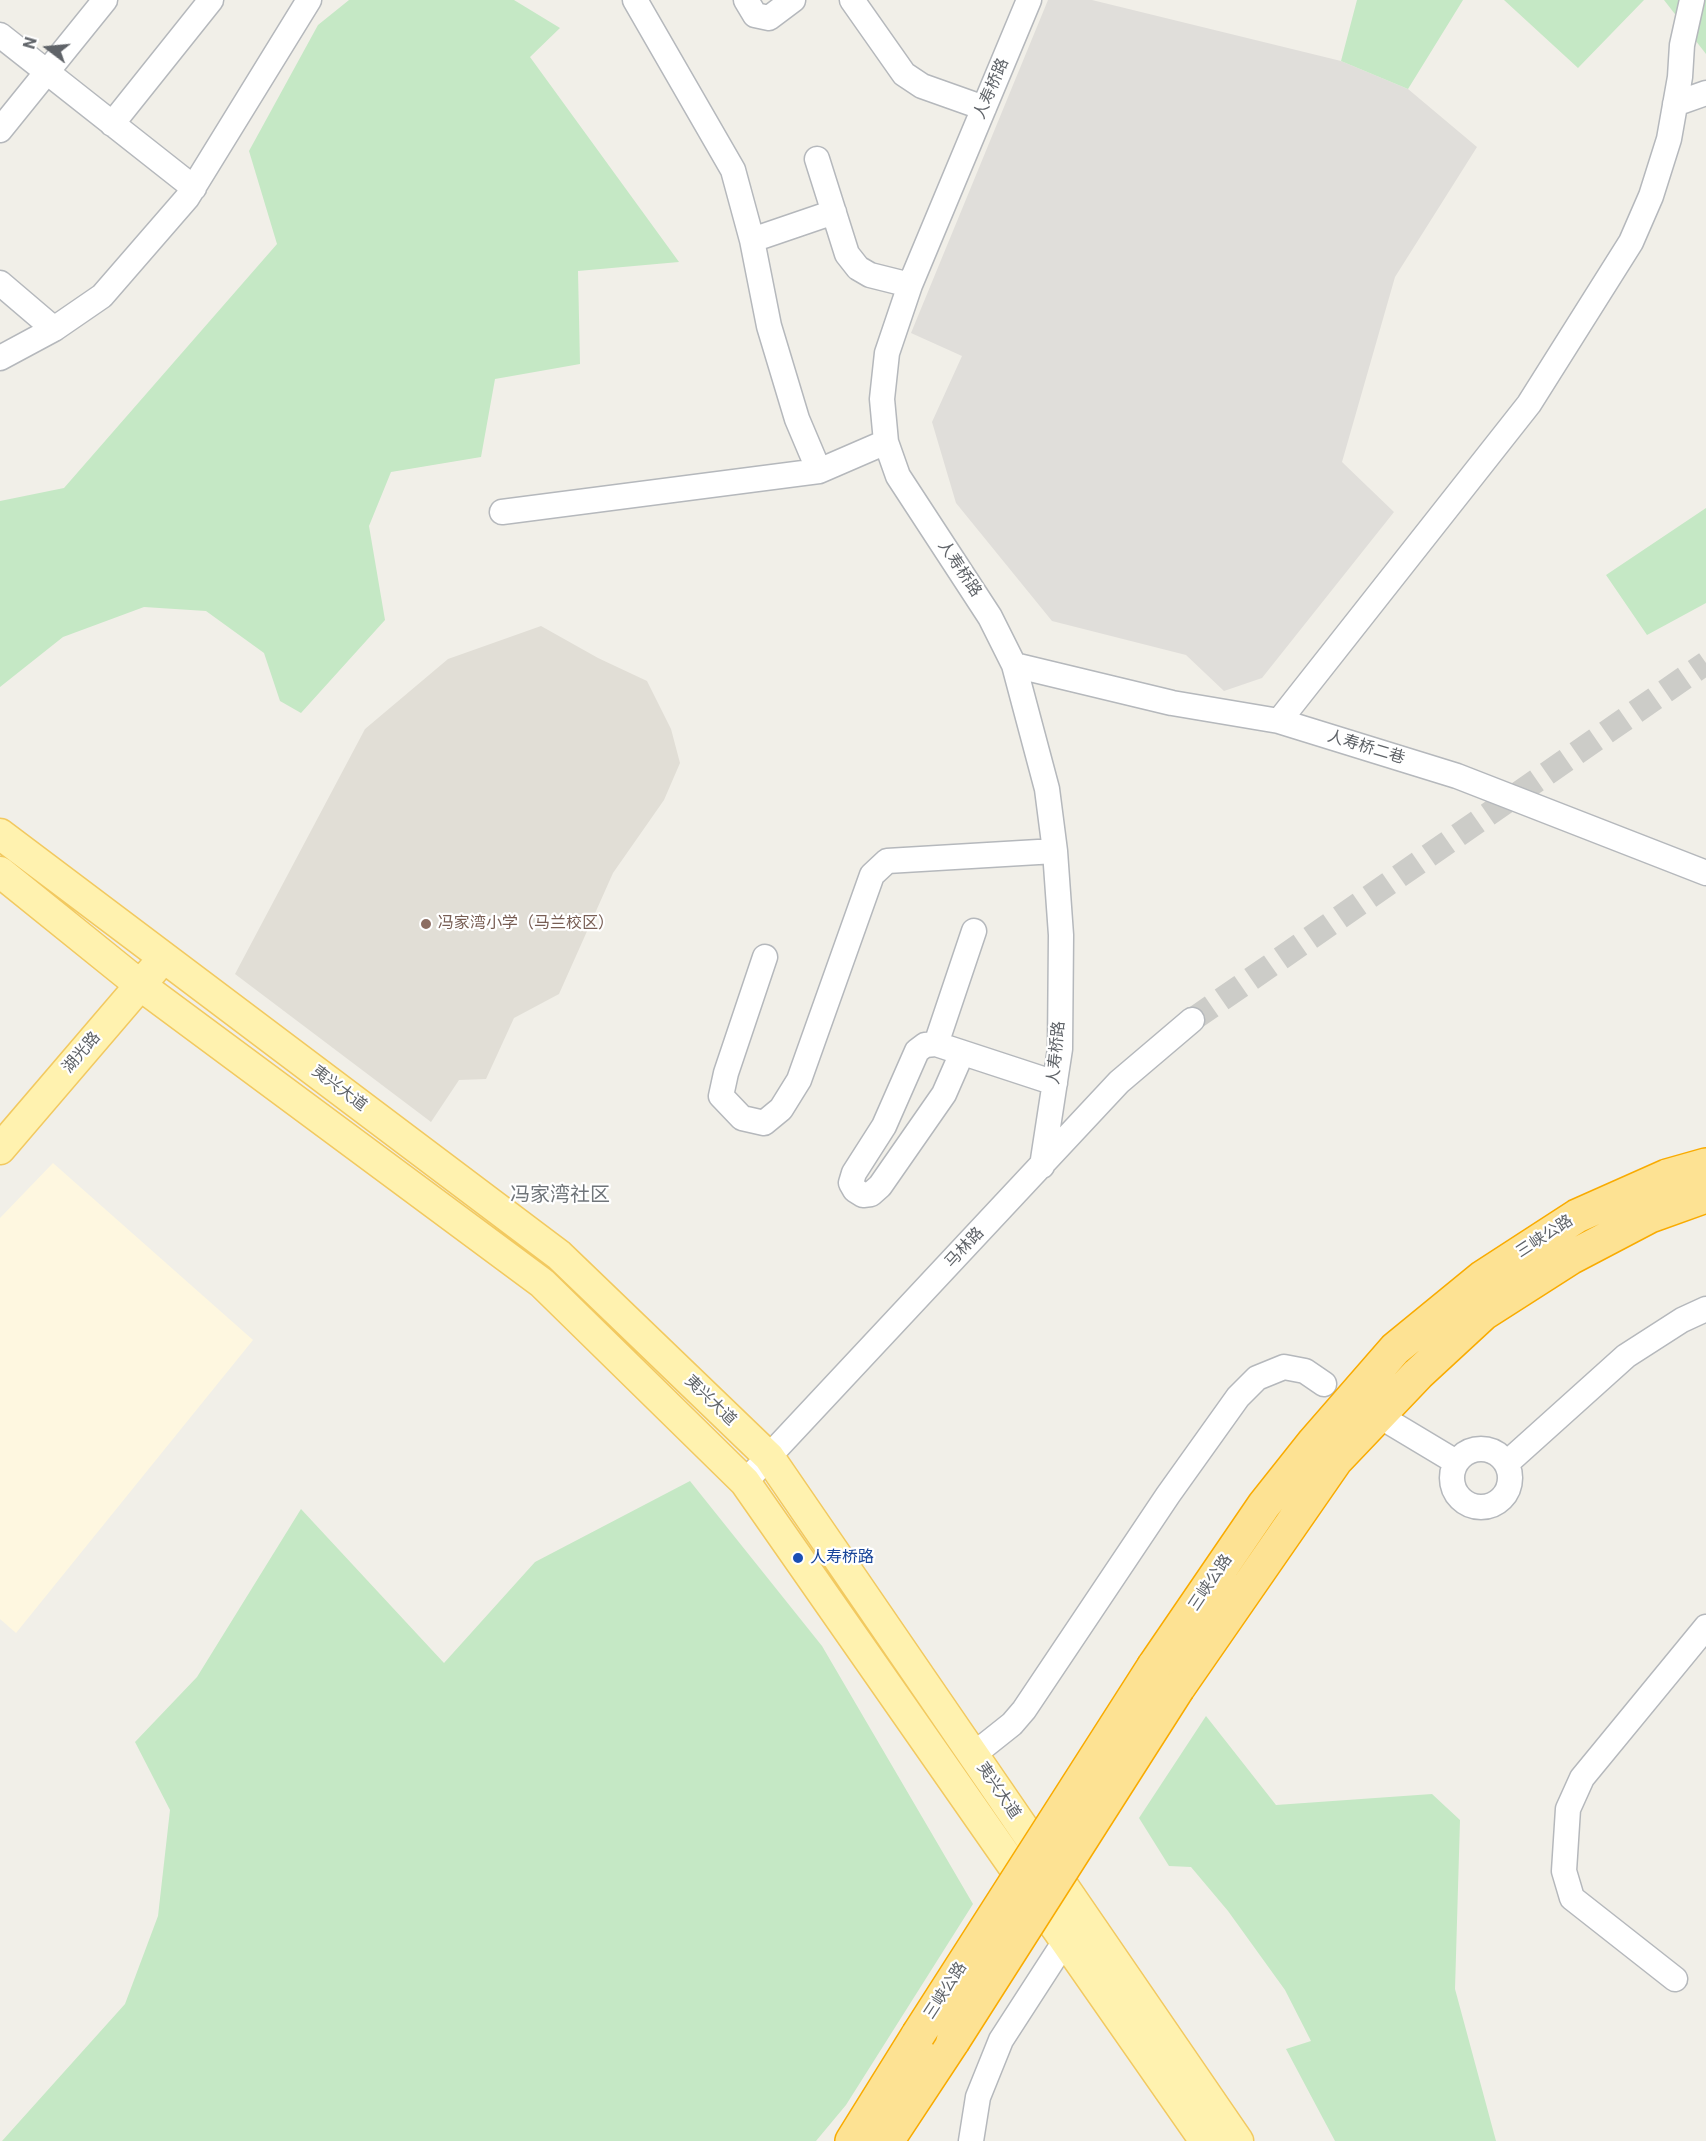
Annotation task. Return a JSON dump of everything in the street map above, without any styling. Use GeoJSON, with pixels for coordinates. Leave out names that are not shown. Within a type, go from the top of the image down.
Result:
{"type":"FeatureCollection","features":[{"type":"Feature","properties":{"kind":"highway","name":"三峡公路"},"geometry":{"type":"LineString","coordinates":[[852,2141],[1154,1666],[1264,1505],[1314,1442],[1395,1349],[1484,1276],[1577,1216],[1667,1176],[1706,1165]]}},
{"type":"Feature","properties":{"kind":"highway","name":"三峡公路"},"geometry":{"type":"LineString","coordinates":[[887,2141],[1178,1689],[1336,1460],[1418,1374],[1484,1312],[1570,1258],[1650,1216],[1706,1196]]}},
{"type":"Feature","properties":{"kind":"main road","name":"夷兴大道"},"geometry":{"type":"LineString","coordinates":[[0,834],[559,1255],[769,1457],[1238,2141]]}},
{"type":"Feature","properties":{"kind":"main road","name":"夷兴大道"},"geometry":{"type":"LineString","coordinates":[[0,873],[140,985],[542,1283],[745,1482],[1204,2141]]}},
{"type":"Feature","properties":{"kind":"main road","name":"湖光路"},"geometry":{"type":"LineString","coordinates":[[0,1149],[164,957]]}},
{"type":"Feature","properties":{"kind":"street"},"geometry":{"type":"LineString","coordinates":[[0,130],[105,0]]}},
{"type":"Feature","properties":{"kind":"street"},"geometry":{"type":"LineString","coordinates":[[112,124],[211,0]]}},
{"type":"Feature","properties":{"kind":"street"},"geometry":{"type":"LineString","coordinates":[[0,358],[54,329],[102,296],[194,188],[309,0]]}},
{"type":"Feature","properties":{"kind":"street"},"geometry":{"type":"LineString","coordinates":[[635,0],[734,170],[752,240],[769,326],[797,419],[819,471]]}},
{"type":"Feature","properties":{"kind":"street"},"geometry":{"type":"LineString","coordinates":[[746,0],[755,15],[769,18],[793,0]]}},
{"type":"Feature","properties":{"kind":"street"},"geometry":{"type":"LineString","coordinates":[[852,0],[904,74],[922,86],[984,108]]}},
{"type":"Feature","properties":{"kind":"street","name":"人寿桥路"},"geometry":{"type":"LineString","coordinates":[[1029,0],[910,285],[887,353],[882,399],[886,442],[898,476],[990,617],[1014,665],[1047,789],[1055,851],[1061,935],[1060,1049],[1042,1166]]}},
{"type":"Feature","properties":{"kind":"street"},"geometry":{"type":"LineString","coordinates":[[1279,722],[1529,404],[1631,242],[1652,196],[1670,139],[1682,45],[1692,0]]}},
{"type":"Feature","properties":{"kind":"street"},"geometry":{"type":"LineString","coordinates":[[0,35],[194,188]]}},
{"type":"Feature","properties":{"kind":"street"},"geometry":{"type":"LineString","coordinates":[[1675,104],[1706,93]]}},
{"type":"Feature","properties":{"kind":"street"},"geometry":{"type":"LineString","coordinates":[[817,159],[847,254],[858,268],[870,275],[910,285]]}},
{"type":"Feature","properties":{"kind":"street"},"geometry":{"type":"LineString","coordinates":[[752,240],[834,212]]}},
{"type":"Feature","properties":{"kind":"street"},"geometry":{"type":"LineString","coordinates":[[0,283],[54,329]]}},
{"type":"Feature","properties":{"kind":"street"},"geometry":{"type":"LineString","coordinates":[[502,512],[819,471],[886,442]]}},
{"type":"Feature","properties":{"kind":"street","name":"人寿桥二巷"},"geometry":{"type":"LineString","coordinates":[[1014,665],[1172,703],[1279,722],[1457,776],[1706,873]]}},
{"type":"Feature","properties":{"kind":"street"},"geometry":{"type":"LineString","coordinates":[[765,957],[726,1073],[721,1096],[742,1118],[764,1123],[781,1109],[799,1080],[872,875],[887,861],[1055,851]]}},
{"type":"Feature","properties":{"kind":"street"},"geometry":{"type":"LineString","coordinates":[[936,1044],[974,932]]}},
{"type":"Feature","properties":{"kind":"street","name":"马林路"},"geometry":{"type":"LineString","coordinates":[[745,1482],[1119,1082],[1192,1020]]}},
{"type":"Feature","properties":{"kind":"street"},"geometry":{"type":"LineString","coordinates":[[962,1053],[951,1080],[930,1115],[880,1186],[870,1194],[863,1196],[855,1190],[851,1183],[854,1173],[884,1126],[917,1051],[925,1045],[936,1044],[1055,1083]]}},
{"type":"Feature","properties":{"kind":"street"},"geometry":{"type":"LineString","coordinates":[[1507,1463],[1626,1356],[1682,1320],[1706,1309]]}},
{"type":"Feature","properties":{"kind":"street"},"geometry":{"type":"LineString","coordinates":[[973,1755],[1012,1724],[1024,1710],[1168,1495],[1238,1397],[1257,1378],[1284,1367],[1305,1371],[1324,1384]]}},
{"type":"Feature","properties":{"kind":"street"},"geometry":{"type":"LineString","coordinates":[[1391,1423],[1456,1462]]}},
{"type":"Feature","properties":{"kind":"street"},"geometry":{"type":"LineString","coordinates":[[1482,1448],[1501,1455],[1507,1463],[1510,1483],[1506,1493],[1500,1500],[1483,1507],[1465,1503],[1454,1489],[1452,1471],[1456,1462],[1472,1449],[1482,1448]]}},
{"type":"Feature","properties":{"kind":"street"},"geometry":{"type":"LineString","coordinates":[[1675,1979],[1572,1898],[1564,1871],[1569,1809],[1582,1778],[1706,1627]]}},
{"type":"Feature","properties":{"kind":"street"},"geometry":{"type":"LineString","coordinates":[[971,2141],[978,2097],[1001,2040],[1065,1941]]}},
{"type":"Feature","properties":{"kind":"shaded area"},"geometry":{"type":"Polygon","coordinates":[[[1048,0],[1092,0],[1341,61],[1408,89],[1477,147],[1395,277],[1342,462],[1394,512],[1262,678],[1224,691],[1186,655],[1052,621],[956,503],[932,422],[962,356],[911,333],[1048,0]]]}},
{"type":"Feature","properties":{"kind":"shaded area","name":"冯家湾小学（马兰校区）"},"geometry":{"type":"Polygon","coordinates":[[[541,626],[598,658],[647,681],[671,729],[680,763],[664,800],[613,873],[559,994],[514,1018],[486,1079],[459,1080],[431,1122],[235,974],[365,729],[448,659],[541,626]]]}},
{"type":"Feature","properties":{"kind":"shaded area"},"geometry":{"type":"Polygon","coordinates":[[[53,1163],[253,1340],[16,1633],[0,1619],[0,1218],[53,1163]]]}},
{"type":"Feature","properties":{"kind":"green space"},"geometry":{"type":"Polygon","coordinates":[[[349,0],[514,0],[560,28],[530,57],[679,262],[578,271],[580,364],[495,379],[481,457],[391,472],[369,526],[385,620],[301,713],[280,701],[264,653],[206,611],[144,607],[63,637],[0,687],[0,501],[64,488],[277,244],[249,151],[318,25],[349,0]]]}},
{"type":"Feature","properties":{"kind":"green space"},"geometry":{"type":"Polygon","coordinates":[[[1357,0],[1463,0],[1408,89],[1341,61],[1357,0]]]}},
{"type":"Feature","properties":{"kind":"green space"},"geometry":{"type":"Polygon","coordinates":[[[1504,0],[1644,0],[1578,68],[1504,0]]]}},
{"type":"Feature","properties":{"kind":"green space"},"geometry":{"type":"Polygon","coordinates":[[[1664,0],[1706,0],[1706,54],[1664,0]]]}},
{"type":"Feature","properties":{"kind":"green space"},"geometry":{"type":"Polygon","coordinates":[[[1706,508],[1706,603],[1647,635],[1606,575],[1706,508]]]}},
{"type":"Feature","properties":{"kind":"green space"},"geometry":{"type":"Polygon","coordinates":[[[690,1481],[822,1646],[973,1904],[846,2105],[816,2141],[2,2141],[125,2004],[158,1916],[170,1810],[135,1742],[197,1677],[301,1509],[444,1663],[535,1562],[690,1481]]]}},
{"type":"Feature","properties":{"kind":"green space"},"geometry":{"type":"Polygon","coordinates":[[[1206,1716],[1276,1805],[1432,1794],[1460,1820],[1455,1989],[1496,2141],[1335,2141],[1286,2049],[1311,2041],[1285,1990],[1228,1911],[1191,1867],[1169,1866],[1139,1818],[1206,1716]]]}},
{"type":"Feature","properties":{"kind":"tunnel"},"geometry":{"type":"LineString","coordinates":[[1192,1020],[1706,663]]}},
{"type":"Feature","properties":{"kind":"place","name":"冯家湾小学（马兰校区）"},"geometry":{"type":"Point","coordinates":[426,924]}},
{"type":"Feature","properties":{"kind":"place","name":"人寿桥路"},"geometry":{"type":"Point","coordinates":[798,1558]}},
{"type":"Feature","properties":{"kind":"district","name":"冯家湾社区"},"geometry":{"type":"Point","coordinates":[560,1196]}}]}
